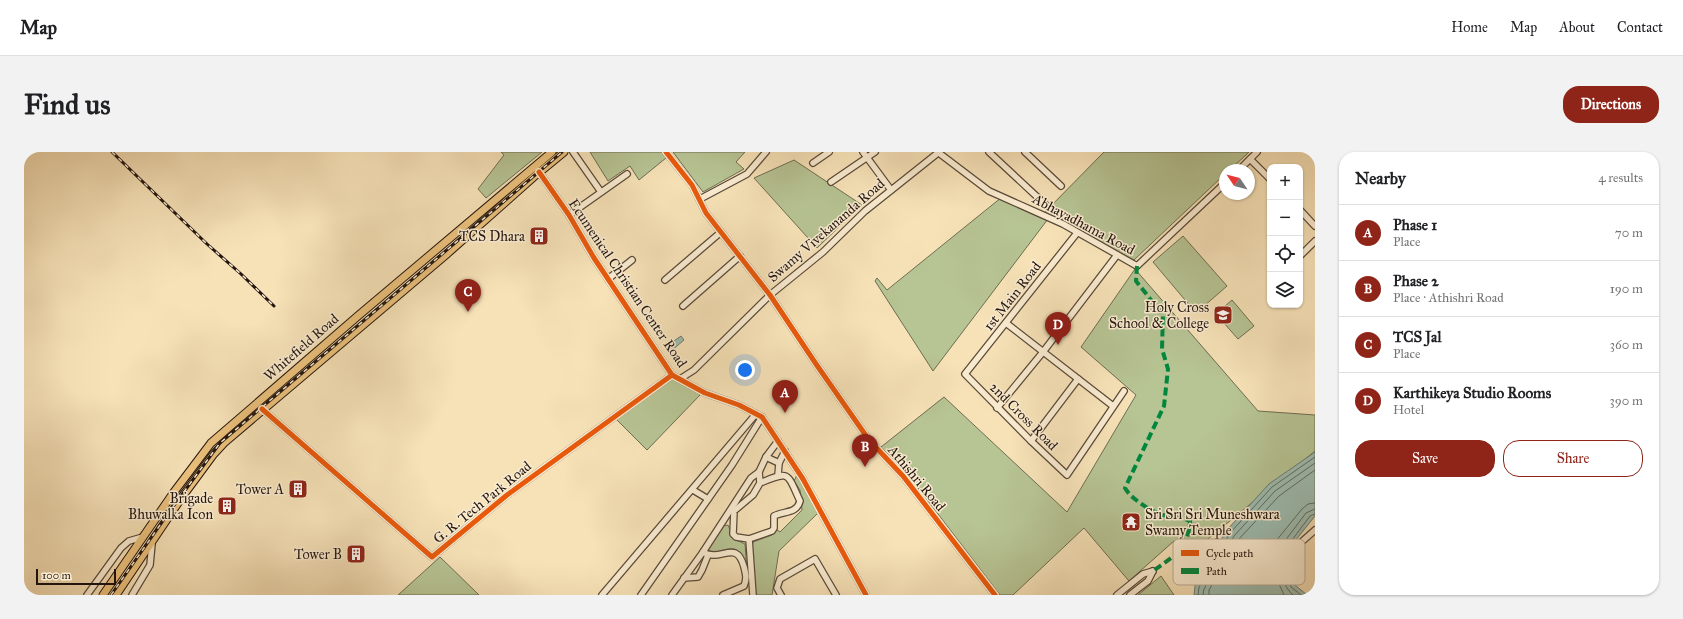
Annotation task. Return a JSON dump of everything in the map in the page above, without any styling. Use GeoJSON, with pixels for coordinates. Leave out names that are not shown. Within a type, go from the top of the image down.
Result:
{"type":"FeatureCollection","features":[{"type":"Feature","properties":{"kind":"main road","name":"Whitefield Road"},"geometry":{"type":"LineString","coordinates":[[102,595],[206,449],[218,436],[552,152]]}},
{"type":"Feature","properties":{"kind":"main road","name":"Whitefield Road"},"geometry":{"type":"LineString","coordinates":[[116,595],[213,455],[225,442],[564,152]]}},
{"type":"Feature","properties":{"kind":"street"},"geometry":{"type":"LineString","coordinates":[[573,152],[601,192]]}},
{"type":"Feature","properties":{"kind":"street","name":"Athishri Road"},"geometry":{"type":"LineString","coordinates":[[666,152],[692,185],[706,213],[770,295],[869,440],[903,476],[994,595]]}},
{"type":"Feature","properties":{"kind":"street"},"geometry":{"type":"LineString","coordinates":[[700,199],[747,174],[766,152]]}},
{"type":"Feature","properties":{"kind":"street"},"geometry":{"type":"LineString","coordinates":[[813,163],[829,152]]}},
{"type":"Feature","properties":{"kind":"street"},"geometry":{"type":"LineString","coordinates":[[863,152],[891,190]]}},
{"type":"Feature","properties":{"kind":"street"},"geometry":{"type":"LineString","coordinates":[[831,182],[875,152]]}},
{"type":"Feature","properties":{"kind":"street","name":"Swamy Vivekananda Road"},"geometry":{"type":"LineString","coordinates":[[680,380],[694,370],[770,295],[823,252],[859,216],[939,152]]}},
{"type":"Feature","properties":{"kind":"street","name":"Abhayadhama Road"},"geometry":{"type":"LineString","coordinates":[[939,152],[989,191],[1016,202],[1077,232],[1137,266],[1219,189]]}},
{"type":"Feature","properties":{"kind":"street"},"geometry":{"type":"LineString","coordinates":[[989,152],[1047,206]]}},
{"type":"Feature","properties":{"kind":"street"},"geometry":{"type":"LineString","coordinates":[[1025,152],[1061,186]]}},
{"type":"Feature","properties":{"kind":"street"},"geometry":{"type":"LineString","coordinates":[[1245,164],[1257,152]]}},
{"type":"Feature","properties":{"kind":"street"},"geometry":{"type":"LineString","coordinates":[[1250,159],[1267,176]]}},
{"type":"Feature","properties":{"kind":"street","name":"Ecumenical Christian Center Road"},"geometry":{"type":"LineString","coordinates":[[539,172],[672,375],[706,393],[762,417],[802,478],[866,595]]}},
{"type":"Feature","properties":{"kind":"street"},"geometry":{"type":"LineString","coordinates":[[568,215],[627,174]]}},
{"type":"Feature","properties":{"kind":"street"},"geometry":{"type":"LineString","coordinates":[[1303,213],[1315,226]]}},
{"type":"Feature","properties":{"kind":"street"},"geometry":{"type":"LineString","coordinates":[[665,280],[721,232]]}},
{"type":"Feature","properties":{"kind":"street","name":"1st Main Road"},"geometry":{"type":"LineString","coordinates":[[965,374],[1077,232]]}},
{"type":"Feature","properties":{"kind":"street"},"geometry":{"type":"LineString","coordinates":[[1303,253],[1315,241]]}},
{"type":"Feature","properties":{"kind":"street"},"geometry":{"type":"LineString","coordinates":[[997,408],[1043,352],[1117,255]]}},
{"type":"Feature","properties":{"kind":"street"},"geometry":{"type":"LineString","coordinates":[[682,306],[740,256]]}},
{"type":"Feature","properties":{"kind":"street"},"geometry":{"type":"LineString","coordinates":[[608,279],[632,260]]}},
{"type":"Feature","properties":{"kind":"street"},"geometry":{"type":"LineString","coordinates":[[1006,323],[1113,406],[1124,391]]}},
{"type":"Feature","properties":{"kind":"street","name":"2nd Cross Road"},"geometry":{"type":"LineString","coordinates":[[965,374],[997,408],[1067,475],[1113,406]]}},
{"type":"Feature","properties":{"kind":"street","name":"G. R. Tech Park Road"},"geometry":{"type":"LineString","coordinates":[[262,409],[432,557],[507,495],[672,375]]}},
{"type":"Feature","properties":{"kind":"street"},"geometry":{"type":"LineString","coordinates":[[1031,441],[1078,379]]}},
{"type":"Feature","properties":{"kind":"street"},"geometry":{"type":"LineString","coordinates":[[606,594],[756,414]]}},
{"type":"Feature","properties":{"kind":"street"},"geometry":{"type":"LineString","coordinates":[[641,595],[732,465],[762,417]]}},
{"type":"Feature","properties":{"kind":"street"},"geometry":{"type":"LineString","coordinates":[[674,594],[684,578],[705,554],[751,478],[758,472],[766,457],[778,441]]}},
{"type":"Feature","properties":{"kind":"street"},"geometry":{"type":"LineString","coordinates":[[778,475],[779,463],[785,451]]}},
{"type":"Feature","properties":{"kind":"street"},"geometry":{"type":"LineString","coordinates":[[766,457],[779,463]]}},
{"type":"Feature","properties":{"kind":"street"},"geometry":{"type":"LineString","coordinates":[[758,472],[760,483]]}},
{"type":"Feature","properties":{"kind":"street"},"geometry":{"type":"LineString","coordinates":[[778,475],[785,476],[791,481],[800,501],[799,505],[795,510],[774,516],[773,530],[749,539],[734,536],[733,514],[735,509],[751,498],[760,483],[778,475]]}},
{"type":"Feature","properties":{"kind":"street"},"geometry":{"type":"LineString","coordinates":[[693,490],[708,499]]}},
{"type":"Feature","properties":{"kind":"street"},"geometry":{"type":"LineString","coordinates":[[1305,539],[1315,530]]}},
{"type":"Feature","properties":{"kind":"street"},"geometry":{"type":"LineString","coordinates":[[87,595],[121,548],[129,541],[142,537]]}},
{"type":"Feature","properties":{"kind":"street"},"geometry":{"type":"LineString","coordinates":[[749,539],[753,595]]}},
{"type":"Feature","properties":{"kind":"street"},"geometry":{"type":"LineString","coordinates":[[132,595],[150,565],[152,542]]}},
{"type":"Feature","properties":{"kind":"street"},"geometry":{"type":"LineString","coordinates":[[705,554],[712,556],[732,552],[739,555],[746,576],[744,586]]}},
{"type":"Feature","properties":{"kind":"street"},"geometry":{"type":"LineString","coordinates":[[684,578],[698,577],[705,554]]}},
{"type":"Feature","properties":{"kind":"street"},"geometry":{"type":"LineString","coordinates":[[781,595],[777,588],[780,579],[816,559],[836,595]]}},
{"type":"Feature","properties":{"kind":"street"},"geometry":{"type":"LineString","coordinates":[[1117,595],[1144,574],[1153,571],[1148,581],[1130,595]]}},
{"type":"Feature","properties":{"kind":"street"},"geometry":{"type":"LineString","coordinates":[[723,595],[744,586],[753,586]]}},
{"type":"Feature","properties":{"kind":"green space"},"geometry":{"type":"Polygon","coordinates":[[[501,152],[542,152],[486,198],[478,189],[504,155],[501,152]]]}},
{"type":"Feature","properties":{"kind":"green space"},"geometry":{"type":"Polygon","coordinates":[[[590,152],[662,152],[666,158],[639,180],[630,166],[608,181],[590,152]]]}},
{"type":"Feature","properties":{"kind":"green space"},"geometry":{"type":"Polygon","coordinates":[[[673,152],[745,152],[736,162],[744,169],[703,192],[673,152]]]}},
{"type":"Feature","properties":{"kind":"green space"},"geometry":{"type":"Polygon","coordinates":[[[1104,152],[1249,152],[1236,164],[1219,164],[1219,180],[1134,260],[1044,213],[1104,152]]]}},
{"type":"Feature","properties":{"kind":"green space"},"geometry":{"type":"Polygon","coordinates":[[[794,160],[862,205],[817,248],[754,178],[794,160]]]}},
{"type":"Feature","properties":{"kind":"green space"},"geometry":{"type":"Polygon","coordinates":[[[1002,197],[1048,219],[933,371],[875,281],[877,278],[887,290],[1002,197]]]}},
{"type":"Feature","properties":{"kind":"green space"},"geometry":{"type":"Polygon","coordinates":[[[1183,236],[1227,286],[1196,313],[1153,262],[1183,236]]]}},
{"type":"Feature","properties":{"kind":"green space"},"geometry":{"type":"Polygon","coordinates":[[[1135,269],[1258,411],[1315,415],[1315,451],[1208,539],[1173,539],[1173,542],[1129,581],[1084,528],[1013,595],[1000,595],[912,480],[881,447],[944,397],[1067,512],[1136,395],[1081,347],[1135,269]]]}},
{"type":"Feature","properties":{"kind":"green space"},"geometry":{"type":"Polygon","coordinates":[[[1232,300],[1254,326],[1238,339],[1216,314],[1232,300]]]}},
{"type":"Feature","properties":{"kind":"green space"},"geometry":{"type":"Polygon","coordinates":[[[672,378],[701,394],[647,450],[616,419],[672,378]]]}},
{"type":"Feature","properties":{"kind":"green space"},"geometry":{"type":"Polygon","coordinates":[[[797,475],[819,512],[779,551],[772,595],[755,595],[753,542],[772,535],[776,529],[780,532],[802,510],[800,490],[794,481],[797,475]]]}},
{"type":"Feature","properties":{"kind":"green space"},"geometry":{"type":"Polygon","coordinates":[[[728,525],[734,539],[745,544],[747,572],[742,557],[736,550],[727,549],[712,553],[707,550],[723,526],[728,525]]]}},
{"type":"Feature","properties":{"kind":"green space"},"geometry":{"type":"Polygon","coordinates":[[[440,557],[479,595],[398,595],[440,557]]]}},
{"type":"Feature","properties":{"kind":"green space"},"geometry":{"type":"Polygon","coordinates":[[[1161,576],[1174,595],[1138,595],[1161,576]]]}},
{"type":"Feature","properties":{"kind":"water"},"geometry":{"type":"Polygon","coordinates":[[[681,336],[684,340],[671,351],[667,346],[681,336]]]}},
{"type":"Feature","properties":{"kind":"water"},"geometry":{"type":"Polygon","coordinates":[[[1315,452],[1315,516],[1297,539],[1221,539],[1226,531],[1269,484],[1315,452]]]}},
{"type":"Feature","properties":{"kind":"water"},"geometry":{"type":"Polygon","coordinates":[[[1295,585],[1307,595],[1194,595],[1195,586],[1295,585]]]}},
{"type":"Feature","properties":{"kind":"railway"},"geometry":{"type":"LineString","coordinates":[[112,152],[207,244],[274,306]]}},
{"type":"Feature","properties":{"kind":"railway"},"geometry":{"type":"LineString","coordinates":[[111,595],[220,443],[562,152]]}},
{"type":"Feature","properties":{"kind":"marked path"},"geometry":{"type":"LineString","coordinates":[[1137,266],[1136,281],[1163,315],[1162,349],[1168,369],[1164,406],[1125,488],[1132,497],[1155,512],[1190,521],[1186,539]]}},
{"type":"Feature","properties":{"kind":"marked path"},"geometry":{"type":"LineString","coordinates":[[1153,571],[1173,557]]}},
{"type":"Feature","properties":{"kind":"cycle path"},"geometry":{"type":"LineString","coordinates":[[666,152],[692,185],[706,213],[770,295],[869,440],[903,476],[995,595]]}},
{"type":"Feature","properties":{"kind":"cycle path"},"geometry":{"type":"LineString","coordinates":[[539,172],[569,215],[594,258],[672,375],[705,393],[739,405],[762,417],[803,479],[866,595]]}},
{"type":"Feature","properties":{"kind":"cycle path"},"geometry":{"type":"LineString","coordinates":[[262,409],[432,557],[507,495],[672,375]]}},
{"type":"Feature","properties":{"kind":"place","name":"TCS Dhara"},"geometry":{"type":"Point","coordinates":[539,236]}},
{"type":"Feature","properties":{"kind":"place","name":"TCS Jal"},"geometry":{"type":"Point","coordinates":[468,312]}},
{"type":"Feature","properties":{"kind":"place","name":"Holy Cross School & College"},"geometry":{"type":"Point","coordinates":[1223,315]}},
{"type":"Feature","properties":{"kind":"place","name":"Karthikeya Studio Rooms"},"geometry":{"type":"Point","coordinates":[1058,345]}},
{"type":"Feature","properties":{"kind":"place","name":"Phase 1"},"geometry":{"type":"Point","coordinates":[785,413]}},
{"type":"Feature","properties":{"kind":"place","name":"Phase 2"},"geometry":{"type":"Point","coordinates":[865,467]}},
{"type":"Feature","properties":{"kind":"place","name":"Tower A"},"geometry":{"type":"Point","coordinates":[298,489]}},
{"type":"Feature","properties":{"kind":"place","name":"Brigade Bhuwalka Icon"},"geometry":{"type":"Point","coordinates":[227,506]}},
{"type":"Feature","properties":{"kind":"place","name":"Sri Sri Sri Muneshwara Swamy Temple"},"geometry":{"type":"Point","coordinates":[1131,522]}},
{"type":"Feature","properties":{"kind":"place","name":"Tower B"},"geometry":{"type":"Point","coordinates":[356,554]}}]}
